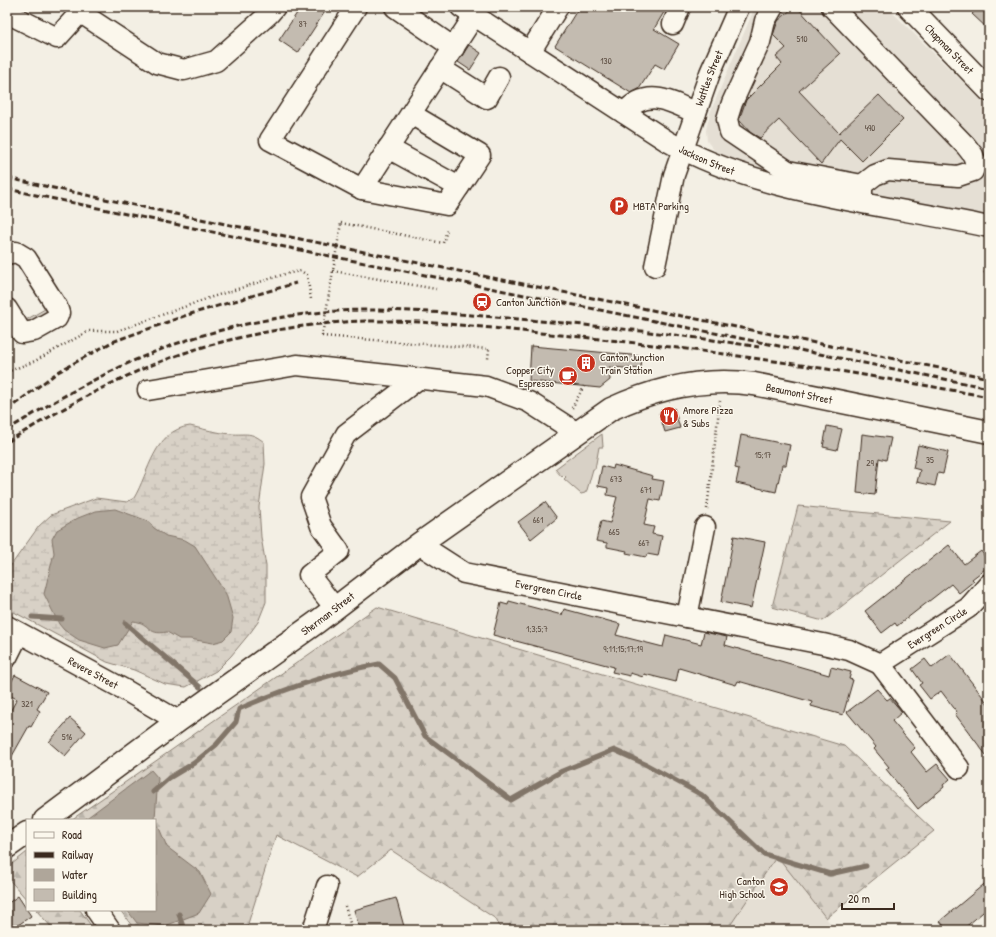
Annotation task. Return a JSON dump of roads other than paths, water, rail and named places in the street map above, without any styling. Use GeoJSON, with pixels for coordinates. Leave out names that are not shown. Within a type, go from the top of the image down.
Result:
{"type":"FeatureCollection","features":[{"type":"Feature","properties":{"kind":"main road","name":"Chapman Street"},"geometry":{"type":"LineString","coordinates":[[912,8],[989,90]]}},
{"type":"Feature","properties":{"kind":"main road","name":"Beaumont Street"},"geometry":{"type":"LineString","coordinates":[[611,409],[646,394],[678,386],[706,382],[729,381],[754,384],[989,432]]}},
{"type":"Feature","properties":{"kind":"main road","name":"Sherman Street"},"geometry":{"type":"LineString","coordinates":[[47,819],[178,721],[335,608],[419,544],[611,409]]}},
{"type":"Feature","properties":{"kind":"main road"},"geometry":{"type":"LineString","coordinates":[[7,847],[26,834]]}},
{"type":"Feature","properties":{"kind":"street"},"geometry":{"type":"LineString","coordinates":[[10,11],[57,38],[83,10],[157,64],[184,70],[216,61],[275,7]]}},
{"type":"Feature","properties":{"kind":"street"},"geometry":{"type":"LineString","coordinates":[[356,7],[270,140],[362,189],[447,205],[480,155],[411,114]]}},
{"type":"Feature","properties":{"kind":"street"},"geometry":{"type":"LineString","coordinates":[[395,7],[454,48]]}},
{"type":"Feature","properties":{"kind":"street"},"geometry":{"type":"LineString","coordinates":[[530,52],[558,7]]}},
{"type":"Feature","properties":{"kind":"street","name":"Wattles Street"},"geometry":{"type":"LineString","coordinates":[[655,266],[674,175],[710,73],[739,7]]}},
{"type":"Feature","properties":{"kind":"street"},"geometry":{"type":"LineString","coordinates":[[773,7],[765,21],[760,42],[732,103],[727,119],[730,132],[787,179]]}},
{"type":"Feature","properties":{"kind":"street"},"geometry":{"type":"LineString","coordinates":[[832,7],[966,146],[973,155],[976,164],[973,171],[958,176],[888,170],[875,175],[862,194]]}},
{"type":"Feature","properties":{"kind":"street"},"geometry":{"type":"LineString","coordinates":[[362,189],[454,48],[468,11]]}},
{"type":"Feature","properties":{"kind":"street","name":"Jackson Street"},"geometry":{"type":"LineString","coordinates":[[468,11],[624,113],[684,150],[760,180],[787,179],[862,194],[989,227]]}},
{"type":"Feature","properties":{"kind":"street"},"geometry":{"type":"LineString","coordinates":[[440,68],[487,98],[499,77]]}},
{"type":"Feature","properties":{"kind":"street"},"geometry":{"type":"LineString","coordinates":[[624,113],[632,104],[658,98],[668,100],[696,113]]}},
{"type":"Feature","properties":{"kind":"street"},"geometry":{"type":"LineString","coordinates":[[388,148],[459,187]]}},
{"type":"Feature","properties":{"kind":"street"},"geometry":{"type":"LineString","coordinates":[[7,254],[16,252],[26,258],[57,307],[59,313],[57,318],[34,331],[22,333],[7,309]]}},
{"type":"Feature","properties":{"kind":"street"},"geometry":{"type":"LineString","coordinates":[[148,390],[297,365],[486,386],[529,402],[577,433]]}},
{"type":"Feature","properties":{"kind":"street"},"geometry":{"type":"LineString","coordinates":[[335,608],[309,575],[339,551],[321,526],[311,497],[346,434],[418,379]]}},
{"type":"Feature","properties":{"kind":"street"},"geometry":{"type":"LineString","coordinates":[[687,617],[704,527]]}},
{"type":"Feature","properties":{"kind":"street","name":"Evergreen Circle"},"geometry":{"type":"LineString","coordinates":[[419,544],[464,573],[849,650],[880,664],[959,768]]}},
{"type":"Feature","properties":{"kind":"street","name":"Evergreen Circle"},"geometry":{"type":"LineString","coordinates":[[880,664],[968,608],[989,584]]}},
{"type":"Feature","properties":{"kind":"street"},"geometry":{"type":"LineString","coordinates":[[7,658],[13,630]]}},
{"type":"Feature","properties":{"kind":"street","name":"Revere Street"},"geometry":{"type":"LineString","coordinates":[[13,630],[125,690],[178,721]]}},
{"type":"Feature","properties":{"kind":"street"},"geometry":{"type":"LineString","coordinates":[[314,930],[327,886]]}},
{"type":"Feature","properties":{"kind":"street"},"geometry":{"type":"LineString","coordinates":[[97,911],[110,930]]}},
{"type":"Feature","properties":{"kind":"water"},"geometry":{"type":"Polygon","coordinates":[[[115,509],[148,521],[154,528],[166,536],[185,540],[195,546],[226,594],[233,618],[231,632],[223,640],[213,643],[190,639],[179,639],[167,632],[160,633],[152,631],[143,624],[133,621],[118,645],[105,648],[79,640],[64,630],[59,624],[44,594],[54,553],[52,539],[57,530],[78,518],[96,511],[115,509]]]}},
{"type":"Feature","properties":{"kind":"water"},"geometry":{"type":"Polygon","coordinates":[[[151,770],[158,778],[155,819],[85,819],[151,770]]]}},
{"type":"Feature","properties":{"kind":"water"},"geometry":{"type":"Polygon","coordinates":[[[156,820],[167,847],[200,872],[211,894],[199,913],[165,926],[137,923],[128,911],[156,911],[156,820]]]}},
{"type":"Feature","properties":{"kind":"waterway"},"geometry":{"type":"LineString","coordinates":[[32,617],[62,619]]}},
{"type":"Feature","properties":{"kind":"waterway"},"geometry":{"type":"LineString","coordinates":[[125,623],[200,687]]}},
{"type":"Feature","properties":{"kind":"waterway"},"geometry":{"type":"LineString","coordinates":[[153,792],[169,778],[194,763],[216,745],[236,722],[239,709],[308,682],[379,664],[395,678],[425,736],[511,800],[562,771],[614,750],[645,764],[702,795],[764,854],[830,874],[866,866]]}},
{"type":"Feature","properties":{"kind":"waterway"},"geometry":{"type":"LineString","coordinates":[[179,914],[184,930]]}},
{"type":"Feature","properties":{"kind":"railway"},"geometry":{"type":"LineString","coordinates":[[7,178],[161,211],[989,378]]}},
{"type":"Feature","properties":{"kind":"railway"},"geometry":{"type":"LineString","coordinates":[[7,189],[270,244],[989,388]]}},
{"type":"Feature","properties":{"kind":"railway"},"geometry":{"type":"LineString","coordinates":[[7,410],[58,372],[112,342],[187,315],[296,283]]}},
{"type":"Feature","properties":{"kind":"railway"},"geometry":{"type":"LineString","coordinates":[[7,430],[77,389],[149,354],[220,330],[305,314],[349,310],[444,313],[639,331],[759,347]]}},
{"type":"Feature","properties":{"kind":"railway"},"geometry":{"type":"LineString","coordinates":[[7,442],[54,414],[126,376],[151,365],[203,347],[264,332],[327,323],[369,321],[419,322],[495,328],[676,348],[885,378],[989,397]]}},
{"type":"Feature","properties":{"kind":"place","name":"MBTA Parking"},"geometry":{"type":"Point","coordinates":[619,206]}},
{"type":"Feature","properties":{"kind":"place","name":"Canton Junction"},"geometry":{"type":"Point","coordinates":[482,302]}},
{"type":"Feature","properties":{"kind":"place","name":"Canton Junction Train Station"},"geometry":{"type":"Point","coordinates":[586,363]}},
{"type":"Feature","properties":{"kind":"place","name":"Copper City Espresso"},"geometry":{"type":"Point","coordinates":[568,376]}},
{"type":"Feature","properties":{"kind":"place","name":"Amore Pizza & Subs"},"geometry":{"type":"Point","coordinates":[669,416]}},
{"type":"Feature","properties":{"kind":"place","name":"Canton High School"},"geometry":{"type":"Point","coordinates":[779,887]}}]}
